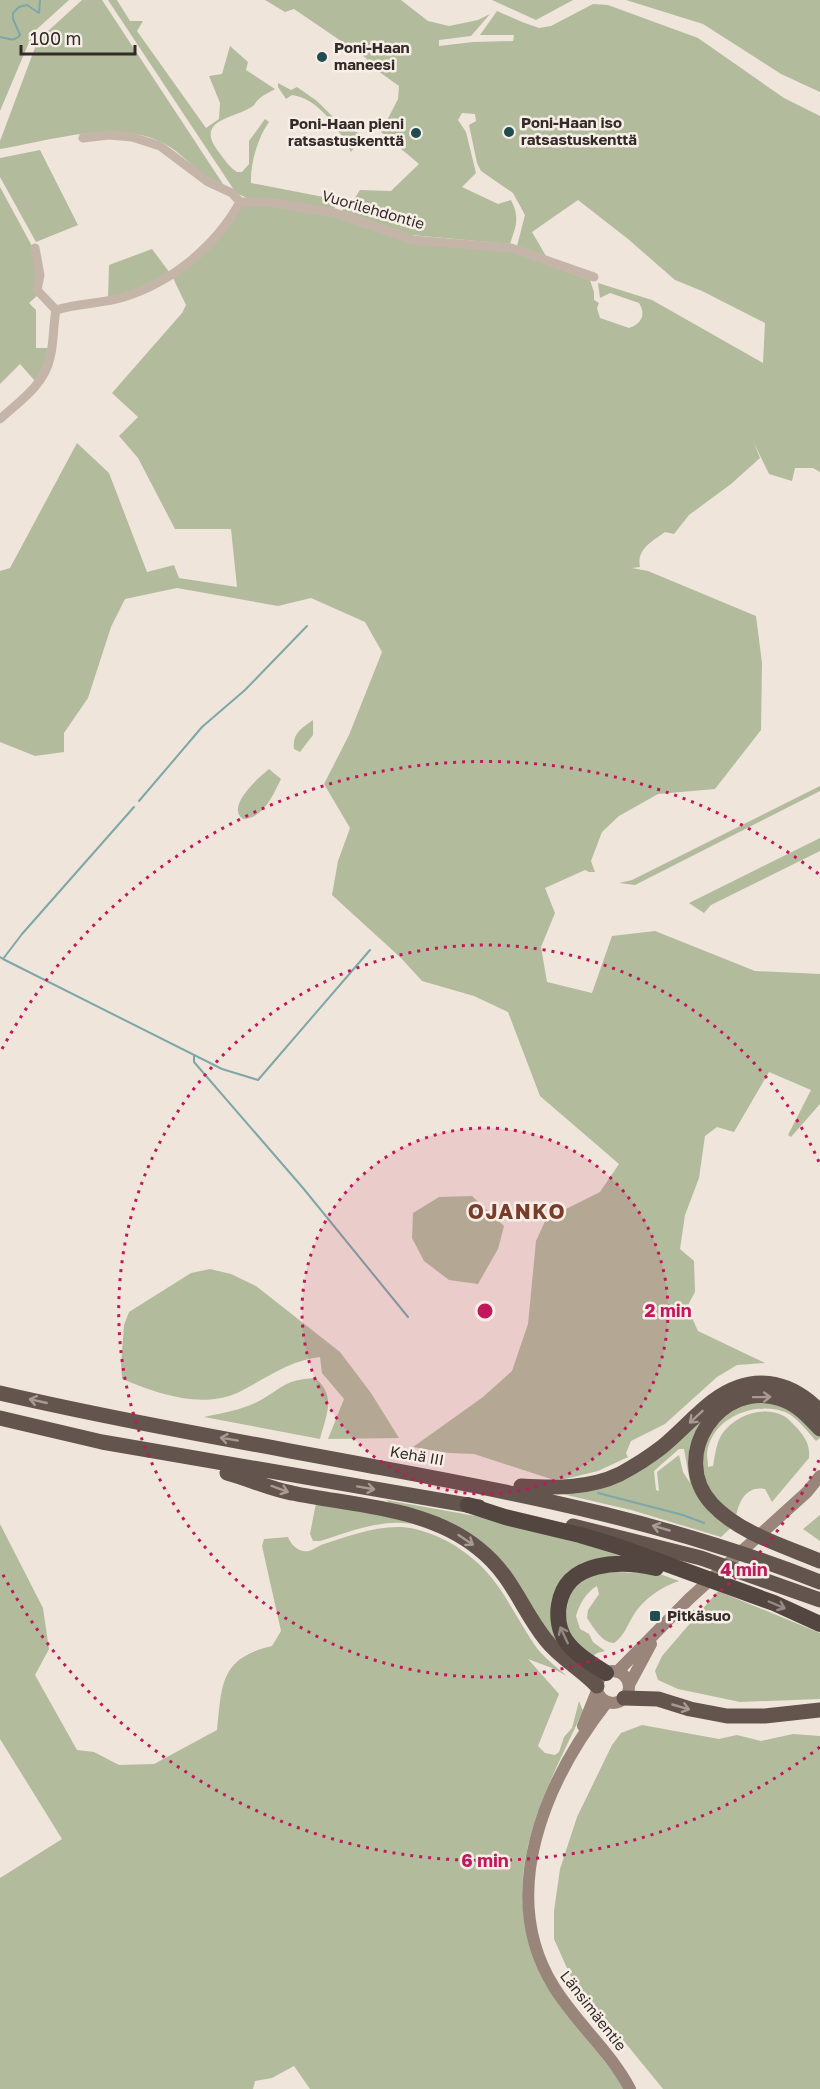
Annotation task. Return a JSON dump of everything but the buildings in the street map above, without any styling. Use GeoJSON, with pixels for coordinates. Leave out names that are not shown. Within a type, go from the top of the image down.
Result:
{"type":"FeatureCollection","features":[{"type":"Feature","properties":{"kind":"highway"},"geometry":{"type":"LineString","coordinates":[[476,1485],[561,1488],[616,1475],[656,1451],[716,1399],[748,1385],[771,1383],[792,1389],[803,1395],[820,1411]]}},
{"type":"Feature","properties":{"kind":"highway","name":"Kehä III"},"geometry":{"type":"LineString","coordinates":[[0,1393],[117,1418],[476,1485],[597,1511],[717,1544],[820,1582]]}},
{"type":"Feature","properties":{"kind":"highway"},"geometry":{"type":"LineString","coordinates":[[820,1429],[799,1408],[780,1398],[754,1396],[738,1400],[712,1418],[700,1438],[696,1454],[698,1481],[713,1505],[739,1525],[820,1562]]}},
{"type":"Feature","properties":{"kind":"highway"},"geometry":{"type":"LineString","coordinates":[[0,1418],[102,1442],[468,1505],[583,1528],[702,1558],[820,1600]]}},
{"type":"Feature","properties":{"kind":"highway"},"geometry":{"type":"LineString","coordinates":[[102,1442],[150,1459],[223,1472],[288,1493],[419,1517],[444,1526],[474,1545],[498,1567],[547,1641],[558,1653],[584,1672],[604,1680]]}},
{"type":"Feature","properties":{"kind":"highway"},"geometry":{"type":"LineString","coordinates":[[468,1505],[617,1546],[774,1603],[820,1624]]}},
{"type":"Feature","properties":{"kind":"highway"},"geometry":{"type":"LineString","coordinates":[[604,1680],[564,1640],[558,1613],[559,1603],[566,1586],[589,1569],[611,1564],[685,1572]]}},
{"type":"Feature","properties":{"kind":"highway"},"geometry":{"type":"LineString","coordinates":[[626,1691],[690,1709],[727,1716],[765,1716],[820,1710]]}},
{"type":"Feature","properties":{"kind":"main road","name":"Länsimäentie"},"geometry":{"type":"LineString","coordinates":[[578,1744],[604,1680],[807,1492],[820,1476]]}},
{"type":"Feature","properties":{"kind":"main road","name":"Länsimäentie"},"geometry":{"type":"LineString","coordinates":[[807,1492],[820,1486]]}},
{"type":"Feature","properties":{"kind":"main road","name":"Länsimäentie"},"geometry":{"type":"LineString","coordinates":[[626,1691],[644,1654],[665,1623]]}},
{"type":"Feature","properties":{"kind":"main road"},"geometry":{"type":"LineString","coordinates":[[625,1677],[626,1691],[615,1703],[602,1699],[604,1680],[625,1677]]}},
{"type":"Feature","properties":{"kind":"main road","name":"Länsimäentie"},"geometry":{"type":"LineString","coordinates":[[607,1702],[561,1772],[536,1838],[531,1856],[528,1887],[530,1919],[539,1957],[553,1986],[562,2000],[611,2057],[630,2089]]}},
{"type":"Feature","properties":{"kind":"street"},"geometry":{"type":"LineString","coordinates":[[56,310],[68,306],[123,298],[172,275],[211,242],[240,202],[232,193],[208,182],[170,152],[153,143],[121,136],[83,138]]}},
{"type":"Feature","properties":{"kind":"street","name":"Vuorilehdontie"},"geometry":{"type":"LineString","coordinates":[[240,202],[272,202],[335,213],[413,240],[511,248],[594,277]]}},
{"type":"Feature","properties":{"kind":"street"},"geometry":{"type":"LineString","coordinates":[[0,419],[37,386],[47,368],[52,351],[56,310],[37,290],[40,275],[35,248]]}},
{"type":"Feature","properties":{"kind":"green space"},"geometry":{"type":"Polygon","coordinates":[[[0,0],[69,0],[37,29],[0,111],[0,0]]]}},
{"type":"Feature","properties":{"kind":"green space"},"geometry":{"type":"Polygon","coordinates":[[[82,0],[102,0],[223,184],[205,175],[168,145],[141,135],[121,132],[80,134],[0,149],[0,141],[36,45],[82,0]]]}},
{"type":"Feature","properties":{"kind":"green space"},"geometry":{"type":"Polygon","coordinates":[[[108,0],[117,0],[130,21],[143,21],[137,31],[206,128],[219,119],[220,103],[209,76],[222,74],[230,46],[248,62],[246,70],[275,89],[253,106],[214,126],[211,132],[212,140],[218,151],[231,168],[242,172],[249,164],[249,141],[265,119],[269,122],[261,135],[256,151],[251,183],[339,200],[334,209],[247,198],[236,193],[108,0]]]}},
{"type":"Feature","properties":{"kind":"green space"},"geometry":{"type":"Polygon","coordinates":[[[265,0],[401,0],[428,21],[449,26],[478,20],[490,14],[471,36],[439,40],[439,46],[513,41],[514,35],[480,35],[497,11],[539,28],[551,26],[593,4],[608,5],[698,38],[784,98],[820,116],[820,472],[813,468],[795,468],[792,481],[769,474],[754,443],[760,458],[731,484],[689,515],[674,534],[665,532],[651,542],[643,550],[639,561],[640,567],[632,568],[648,571],[756,616],[762,663],[761,730],[715,789],[658,794],[619,816],[602,832],[591,861],[595,872],[585,870],[545,888],[555,913],[541,947],[547,982],[592,993],[612,936],[655,931],[755,971],[820,974],[820,1104],[791,1137],[788,1135],[811,1090],[769,1072],[734,1132],[717,1127],[705,1136],[699,1178],[685,1215],[680,1249],[694,1261],[695,1292],[687,1307],[698,1331],[765,1363],[737,1365],[717,1377],[665,1424],[631,1441],[626,1453],[628,1457],[598,1471],[565,1479],[551,1479],[474,1454],[449,1453],[413,1447],[483,1397],[512,1371],[528,1324],[536,1241],[546,1219],[600,1192],[619,1164],[540,1096],[508,1012],[474,996],[422,981],[401,958],[332,895],[338,861],[350,828],[324,784],[349,735],[382,652],[365,622],[311,598],[278,606],[177,588],[125,599],[111,627],[88,698],[64,733],[64,752],[35,756],[0,742],[0,571],[10,568],[77,443],[109,473],[147,572],[174,565],[179,578],[237,587],[231,529],[175,529],[138,458],[119,436],[138,417],[112,393],[182,313],[186,305],[173,278],[242,204],[271,206],[335,217],[410,243],[511,252],[590,280],[594,300],[599,303],[597,308],[600,318],[629,328],[640,321],[642,311],[639,303],[610,293],[600,298],[598,283],[652,300],[763,363],[765,323],[675,280],[578,200],[532,232],[546,256],[517,246],[525,215],[513,193],[481,171],[477,163],[469,125],[476,121],[475,114],[462,113],[458,120],[466,132],[476,173],[462,187],[498,204],[511,200],[516,222],[510,244],[411,235],[342,211],[347,200],[353,201],[360,190],[391,191],[419,164],[381,132],[398,99],[399,86],[371,66],[366,58],[294,9],[285,12],[265,0]]]}},
{"type":"Feature","properties":{"kind":"green space"},"geometry":{"type":"Polygon","coordinates":[[[492,0],[573,0],[536,20],[492,0]]]}},
{"type":"Feature","properties":{"kind":"green space"},"geometry":{"type":"Polygon","coordinates":[[[626,0],[820,0],[820,92],[781,74],[703,24],[626,0]]]}},
{"type":"Feature","properties":{"kind":"green space"},"geometry":{"type":"Polygon","coordinates":[[[278,83],[291,90],[297,87],[317,101],[335,119],[363,136],[351,152],[327,116],[302,97],[292,95],[286,99],[278,83]]]}},
{"type":"Feature","properties":{"kind":"green space"},"geometry":{"type":"Polygon","coordinates":[[[40,150],[78,225],[36,242],[0,177],[0,158],[40,150]]]}},
{"type":"Feature","properties":{"kind":"green space"},"geometry":{"type":"Polygon","coordinates":[[[0,187],[33,248],[38,295],[29,303],[36,310],[36,348],[48,348],[47,359],[35,381],[20,364],[0,384],[0,187]]]}},
{"type":"Feature","properties":{"kind":"green space"},"geometry":{"type":"Polygon","coordinates":[[[152,249],[170,273],[137,290],[108,298],[109,265],[152,249]]]}},
{"type":"Feature","properties":{"kind":"green space"},"geometry":{"type":"Polygon","coordinates":[[[313,720],[313,735],[300,752],[294,749],[296,735],[313,720]]]}},
{"type":"Feature","properties":{"kind":"green space"},"geometry":{"type":"Polygon","coordinates":[[[269,769],[281,779],[262,811],[243,819],[238,807],[241,800],[252,785],[269,769]]]}},
{"type":"Feature","properties":{"kind":"green space"},"geometry":{"type":"Polygon","coordinates":[[[820,786],[820,791],[635,885],[619,883],[632,880],[820,786]]]}},
{"type":"Feature","properties":{"kind":"green space"},"geometry":{"type":"Polygon","coordinates":[[[820,838],[820,851],[711,905],[704,913],[689,903],[820,838]]]}},
{"type":"Feature","properties":{"kind":"green space"},"geometry":{"type":"Polygon","coordinates":[[[472,1196],[504,1226],[498,1249],[478,1284],[449,1280],[424,1261],[412,1238],[413,1213],[439,1197],[472,1196]]]}},
{"type":"Feature","properties":{"kind":"green space"},"geometry":{"type":"Polygon","coordinates":[[[210,1269],[231,1274],[256,1286],[340,1352],[371,1393],[399,1438],[328,1439],[344,1399],[322,1373],[320,1357],[289,1365],[243,1390],[213,1399],[198,1400],[167,1395],[122,1379],[124,1325],[129,1312],[191,1273],[210,1269]]]}},
{"type":"Feature","properties":{"kind":"green space"},"geometry":{"type":"Polygon","coordinates":[[[315,1378],[322,1385],[328,1399],[327,1414],[320,1439],[204,1417],[246,1407],[290,1382],[315,1378]]]}},
{"type":"Feature","properties":{"kind":"green space"},"geometry":{"type":"Polygon","coordinates":[[[760,1386],[786,1392],[800,1399],[820,1416],[820,1423],[797,1401],[774,1393],[755,1393],[737,1397],[721,1406],[708,1419],[699,1434],[694,1452],[694,1472],[703,1499],[733,1526],[721,1537],[631,1510],[558,1493],[608,1482],[631,1474],[660,1456],[712,1408],[742,1390],[760,1386]],[[679,1449],[654,1471],[656,1490],[659,1491],[657,1472],[679,1455],[683,1472],[690,1483],[684,1449],[679,1449]]]}},
{"type":"Feature","properties":{"kind":"green space"},"geometry":{"type":"Polygon","coordinates":[[[760,1401],[782,1404],[820,1435],[820,1438],[816,1441],[794,1417],[773,1409],[748,1411],[726,1421],[711,1440],[707,1453],[708,1467],[713,1466],[718,1441],[728,1427],[742,1417],[759,1412],[776,1413],[786,1417],[798,1429],[809,1449],[809,1458],[772,1502],[765,1489],[748,1492],[741,1500],[736,1517],[715,1497],[708,1485],[702,1459],[704,1446],[710,1433],[729,1411],[760,1401]]]}},
{"type":"Feature","properties":{"kind":"green space"},"geometry":{"type":"Polygon","coordinates":[[[386,1500],[498,1520],[639,1558],[567,1580],[561,1642],[552,1641],[499,1561],[394,1507],[386,1500]]]}},
{"type":"Feature","properties":{"kind":"green space"},"geometry":{"type":"Polygon","coordinates":[[[316,1503],[396,1517],[444,1533],[466,1546],[487,1562],[506,1583],[535,1631],[545,1643],[559,1658],[581,1675],[579,1678],[544,1649],[502,1583],[490,1569],[461,1544],[428,1528],[392,1523],[365,1527],[320,1541],[313,1541],[310,1534],[316,1503]]]}},
{"type":"Feature","properties":{"kind":"green space"},"geometry":{"type":"Polygon","coordinates":[[[820,1515],[820,1541],[803,1529],[820,1515]]]}},
{"type":"Feature","properties":{"kind":"green space"},"geometry":{"type":"Polygon","coordinates":[[[0,1524],[43,1608],[49,1649],[35,1675],[77,1750],[94,1752],[119,1765],[154,1764],[217,1730],[220,1699],[227,1675],[242,1658],[272,1646],[281,1631],[262,1546],[264,1539],[288,1537],[296,1548],[309,1551],[355,1534],[403,1527],[440,1538],[474,1559],[500,1589],[537,1648],[567,1676],[528,1659],[559,1694],[538,1746],[545,1753],[555,1755],[559,1752],[564,1737],[572,1728],[579,1701],[583,1711],[537,1814],[528,1848],[523,1882],[524,1917],[533,1953],[550,1991],[624,2089],[310,2089],[294,2066],[272,2078],[255,2081],[253,2089],[0,2089],[0,1878],[62,1839],[0,1739],[0,1524]]]}},
{"type":"Feature","properties":{"kind":"green space"},"geometry":{"type":"Polygon","coordinates":[[[597,1571],[660,1574],[679,1581],[659,1590],[647,1599],[637,1610],[623,1634],[614,1643],[602,1638],[587,1618],[588,1610],[599,1594],[597,1586],[586,1595],[576,1616],[580,1629],[589,1634],[593,1642],[605,1651],[592,1657],[582,1650],[564,1625],[570,1591],[597,1571]]]}},
{"type":"Feature","properties":{"kind":"green space"},"geometry":{"type":"Polygon","coordinates":[[[718,1591],[820,1633],[820,1699],[740,1702],[678,1689],[658,1680],[655,1671],[662,1656],[718,1591]]]}},
{"type":"Feature","properties":{"kind":"green space"},"geometry":{"type":"Polygon","coordinates":[[[642,1725],[719,1739],[737,1735],[761,1741],[793,1734],[820,1736],[820,2089],[663,2089],[570,1975],[554,1939],[554,1911],[560,1869],[577,1817],[612,1745],[621,1733],[642,1725]]]}},
{"type":"Feature","properties":{"kind":"waterway"},"geometry":{"type":"LineString","coordinates":[[0,37],[11,39],[18,37],[20,35],[13,19],[13,13],[19,7],[27,5],[39,13],[40,0]]}},
{"type":"Feature","properties":{"kind":"waterway"},"geometry":{"type":"LineString","coordinates":[[139,801],[202,727],[245,690],[307,626]]}},
{"type":"Feature","properties":{"kind":"waterway"},"geometry":{"type":"LineString","coordinates":[[0,957],[3,959],[22,934],[134,807]]}},
{"type":"Feature","properties":{"kind":"waterway"},"geometry":{"type":"LineString","coordinates":[[3,959],[222,1069],[258,1080],[370,950]]}},
{"type":"Feature","properties":{"kind":"waterway"},"geometry":{"type":"LineString","coordinates":[[194,1055],[194,1062],[303,1188],[408,1317]]}},
{"type":"Feature","properties":{"kind":"waterway"},"geometry":{"type":"LineString","coordinates":[[598,1493],[683,1515],[704,1523]]}},
{"type":"Feature","properties":{"kind":"place","name":"Poni-Haan maneesi"},"geometry":{"type":"Point","coordinates":[322,57]}},
{"type":"Feature","properties":{"kind":"place","name":"Poni-Haan iso ratsastuskenttä"},"geometry":{"type":"Point","coordinates":[509,132]}},
{"type":"Feature","properties":{"kind":"place","name":"Poni-Haan pieni ratsastuskenttä"},"geometry":{"type":"Point","coordinates":[416,133]}},
{"type":"Feature","properties":{"kind":"place","name":"Pitkäsuo"},"geometry":{"type":"Point","coordinates":[655,1616]}},
{"type":"Feature","properties":{"kind":"district","name":"OJANKO"},"geometry":{"type":"Point","coordinates":[517,1212]}}]}
